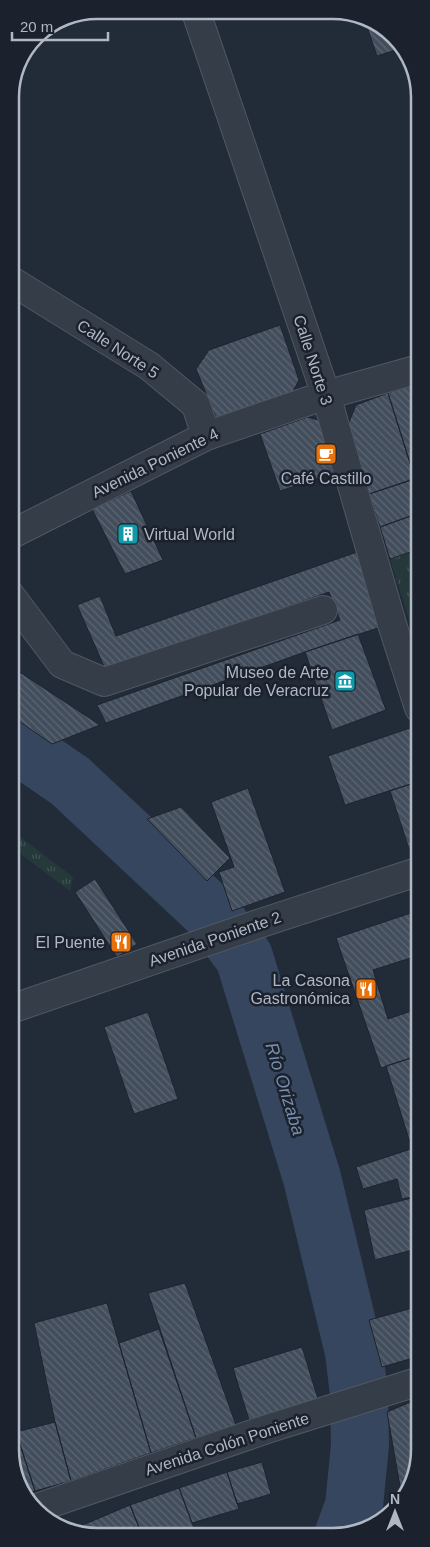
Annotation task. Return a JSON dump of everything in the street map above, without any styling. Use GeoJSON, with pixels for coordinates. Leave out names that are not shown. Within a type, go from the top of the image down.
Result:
{"type":"FeatureCollection","features":[{"type":"Feature","properties":{"kind":"street","name":"Calle Norte 3"},"geometry":{"type":"LineString","coordinates":[[198,19],[326,395],[392,624],[411,681]]}},
{"type":"Feature","properties":{"kind":"street","name":"Calle Norte 5"},"geometry":{"type":"LineString","coordinates":[[19,286],[149,366],[196,405],[206,436]]}},
{"type":"Feature","properties":{"kind":"street","name":"Avenida Poniente 4"},"geometry":{"type":"LineString","coordinates":[[19,530],[206,436],[326,395],[411,371]]}},
{"type":"Feature","properties":{"kind":"street"},"geometry":{"type":"LineString","coordinates":[[19,607],[62,664],[104,682],[323,610]]}},
{"type":"Feature","properties":{"kind":"street","name":"Avenida Poniente 2"},"geometry":{"type":"LineString","coordinates":[[19,1006],[258,924],[411,874]]}},
{"type":"Feature","properties":{"kind":"street","name":"Avenida Colón Poniente"},"geometry":{"type":"LineString","coordinates":[[42,1505],[268,1429],[411,1384]]}},
{"type":"Feature","properties":{"kind":"green space"},"geometry":{"type":"Polygon","coordinates":[[[411,552],[411,626],[390,559],[411,552]]]}},
{"type":"Feature","properties":{"kind":"green space"},"geometry":{"type":"Polygon","coordinates":[[[19,836],[73,877],[70,891],[19,853],[19,836]]]}},
{"type":"Feature","properties":{"kind":"building"},"geometry":{"type":"Polygon","coordinates":[[[367,27],[385,38],[395,50],[377,56],[367,27]]]}},
{"type":"Feature","properties":{"kind":"building"},"geometry":{"type":"Polygon","coordinates":[[[280,325],[299,380],[291,395],[217,420],[196,369],[209,350],[280,325]]]}},
{"type":"Feature","properties":{"kind":"building"},"geometry":{"type":"Polygon","coordinates":[[[411,386],[411,466],[388,393],[411,386]]]}},
{"type":"Feature","properties":{"kind":"building"},"geometry":{"type":"Polygon","coordinates":[[[388,393],[411,466],[411,480],[369,494],[347,427],[356,405],[388,393]]]}},
{"type":"Feature","properties":{"kind":"building"},"geometry":{"type":"Polygon","coordinates":[[[308,417],[324,422],[341,471],[280,491],[260,434],[308,417]]]}},
{"type":"Feature","properties":{"kind":"building"},"geometry":{"type":"Polygon","coordinates":[[[411,480],[411,516],[380,527],[369,494],[411,480]]]}},
{"type":"Feature","properties":{"kind":"building","name":"Virtual World"},"geometry":{"type":"Polygon","coordinates":[[[131,491],[163,560],[125,574],[92,509],[131,491]]]}},
{"type":"Feature","properties":{"kind":"building"},"geometry":{"type":"Polygon","coordinates":[[[411,516],[411,552],[390,559],[380,527],[411,516]]]}},
{"type":"Feature","properties":{"kind":"building"},"geometry":{"type":"Polygon","coordinates":[[[360,551],[384,626],[106,723],[97,705],[340,620],[329,592],[106,671],[77,605],[100,596],[116,636],[360,551]]]}},
{"type":"Feature","properties":{"kind":"building","name":"Museo de Arte Popular de Veracruz"},"geometry":{"type":"Polygon","coordinates":[[[358,634],[386,710],[332,730],[305,652],[358,634]]]}},
{"type":"Feature","properties":{"kind":"building"},"geometry":{"type":"Polygon","coordinates":[[[21,673],[100,725],[52,744],[19,721],[19,674],[21,673]]]}},
{"type":"Feature","properties":{"kind":"building"},"geometry":{"type":"Polygon","coordinates":[[[411,728],[411,784],[345,805],[328,756],[411,728]]]}},
{"type":"Feature","properties":{"kind":"building"},"geometry":{"type":"Polygon","coordinates":[[[411,784],[411,855],[390,791],[411,784]]]}},
{"type":"Feature","properties":{"kind":"building"},"geometry":{"type":"Polygon","coordinates":[[[248,788],[285,892],[232,911],[219,872],[234,867],[211,802],[248,788]]]}},
{"type":"Feature","properties":{"kind":"building"},"geometry":{"type":"Polygon","coordinates":[[[181,807],[230,858],[207,881],[147,819],[181,807]]]}},
{"type":"Feature","properties":{"kind":"building"},"geometry":{"type":"Polygon","coordinates":[[[95,879],[137,944],[117,957],[75,892],[95,879]]]}},
{"type":"Feature","properties":{"kind":"building","name":"La Casona Gastronómica"},"geometry":{"type":"Polygon","coordinates":[[[411,913],[411,958],[373,970],[388,1019],[411,1011],[411,1058],[381,1068],[336,938],[411,913]]]}},
{"type":"Feature","properties":{"kind":"building"},"geometry":{"type":"Polygon","coordinates":[[[148,1012],[178,1099],[134,1114],[104,1027],[148,1012]]]}},
{"type":"Feature","properties":{"kind":"building"},"geometry":{"type":"Polygon","coordinates":[[[411,1058],[411,1146],[386,1066],[411,1058]]]}},
{"type":"Feature","properties":{"kind":"building"},"geometry":{"type":"Polygon","coordinates":[[[411,1149],[411,1197],[402,1199],[397,1179],[363,1189],[356,1167],[411,1149]]]}},
{"type":"Feature","properties":{"kind":"building"},"geometry":{"type":"Polygon","coordinates":[[[411,1198],[411,1250],[375,1260],[364,1210],[411,1198]]]}},
{"type":"Feature","properties":{"kind":"building"},"geometry":{"type":"Polygon","coordinates":[[[185,1283],[236,1425],[196,1438],[148,1293],[185,1283]]]}},
{"type":"Feature","properties":{"kind":"building"},"geometry":{"type":"Polygon","coordinates":[[[107,1303],[151,1453],[71,1481],[55,1422],[34,1323],[107,1303]]]}},
{"type":"Feature","properties":{"kind":"building"},"geometry":{"type":"Polygon","coordinates":[[[411,1308],[411,1359],[382,1367],[369,1320],[411,1308]]]}},
{"type":"Feature","properties":{"kind":"building"},"geometry":{"type":"Polygon","coordinates":[[[159,1329],[196,1438],[151,1453],[119,1343],[159,1329]]]}},
{"type":"Feature","properties":{"kind":"building"},"geometry":{"type":"Polygon","coordinates":[[[302,1347],[318,1399],[249,1420],[233,1368],[302,1347]]]}},
{"type":"Feature","properties":{"kind":"building"},"geometry":{"type":"Polygon","coordinates":[[[411,1402],[411,1455],[409,1470],[400,1487],[387,1412],[411,1402]]]}},
{"type":"Feature","properties":{"kind":"building"},"geometry":{"type":"Polygon","coordinates":[[[55,1422],[71,1481],[35,1491],[19,1441],[19,1431],[55,1422]]]}},
{"type":"Feature","properties":{"kind":"building"},"geometry":{"type":"Polygon","coordinates":[[[19,1441],[35,1491],[32,1492],[21,1470],[19,1441]]]}},
{"type":"Feature","properties":{"kind":"building"},"geometry":{"type":"Polygon","coordinates":[[[262,1462],[271,1494],[237,1504],[227,1472],[262,1462]]]}},
{"type":"Feature","properties":{"kind":"building"},"geometry":{"type":"Polygon","coordinates":[[[227,1472],[239,1509],[192,1523],[179,1488],[227,1472]]]}},
{"type":"Feature","properties":{"kind":"building"},"geometry":{"type":"Polygon","coordinates":[[[179,1488],[194,1528],[139,1528],[130,1505],[179,1488]]]}},
{"type":"Feature","properties":{"kind":"building"},"geometry":{"type":"Polygon","coordinates":[[[130,1505],[139,1528],[97,1528],[80,1526],[130,1505]]]}},
{"type":"Feature","properties":{"kind":"waterway","name":"Río Orizaba"},"geometry":{"type":"LineString","coordinates":[[19,746],[70,781],[211,913],[244,957],[312,1178],[354,1352],[359,1394],[360,1445],[354,1506],[346,1527]]}},
{"type":"Feature","properties":{"kind":"place","name":"Café Castillo"},"geometry":{"type":"Point","coordinates":[326,454]}},
{"type":"Feature","properties":{"kind":"place","name":"Virtual World"},"geometry":{"type":"Point","coordinates":[128,534]}},
{"type":"Feature","properties":{"kind":"place","name":"Museo de Arte Popular de Veracruz"},"geometry":{"type":"Point","coordinates":[345,681]}},
{"type":"Feature","properties":{"kind":"place","name":"El Puente"},"geometry":{"type":"Point","coordinates":[121,942]}},
{"type":"Feature","properties":{"kind":"place","name":"La Casona Gastronómica"},"geometry":{"type":"Point","coordinates":[366,989]}}]}
